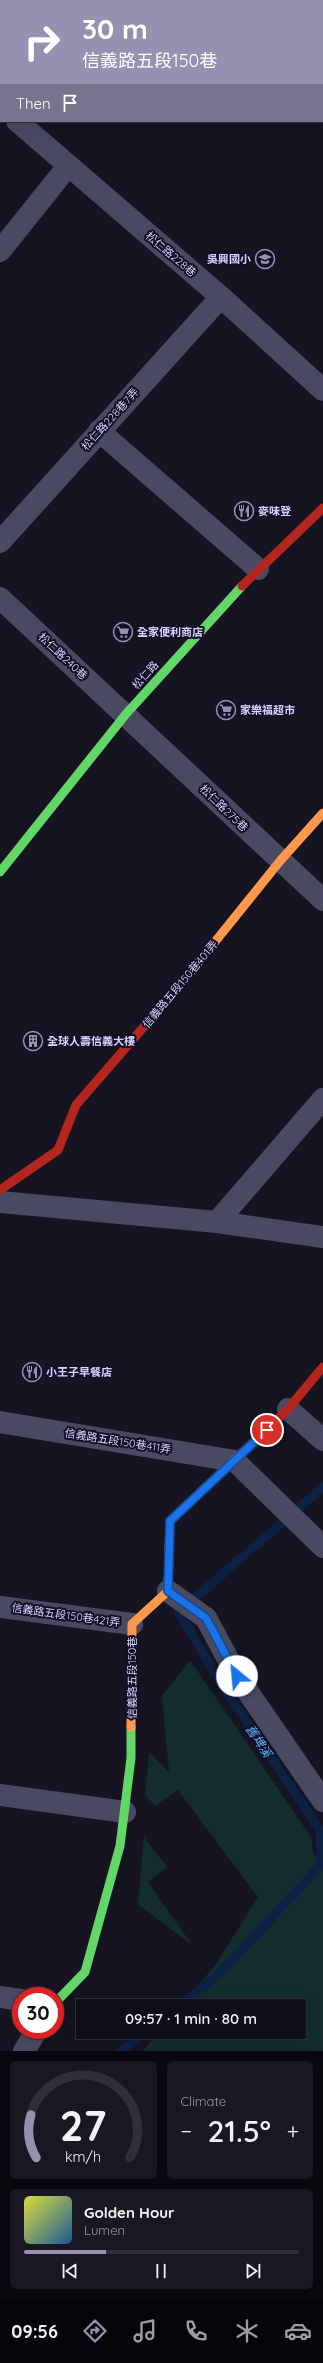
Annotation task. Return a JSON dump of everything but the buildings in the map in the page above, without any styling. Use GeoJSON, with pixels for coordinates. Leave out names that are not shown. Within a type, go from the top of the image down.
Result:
{"type":"FeatureCollection","features":[{"type":"Feature","properties":{"kind":"street","name":"松仁路228巷"},"geometry":{"type":"LineString","coordinates":[[18,122],[221,297],[323,390]]}},
{"type":"Feature","properties":{"kind":"street"},"geometry":{"type":"LineString","coordinates":[[0,251],[68,166]]}},
{"type":"Feature","properties":{"kind":"street","name":"松仁路228巷7弄"},"geometry":{"type":"LineString","coordinates":[[0,542],[221,297]]}},
{"type":"Feature","properties":{"kind":"street"},"geometry":{"type":"LineString","coordinates":[[99,431],[258,569]]}},
{"type":"Feature","properties":{"kind":"street","name":"松仁路"},"geometry":{"type":"LineString","coordinates":[[0,872],[126,714],[258,569],[323,508]]}},
{"type":"Feature","properties":{"kind":"street","name":"松仁路240巷"},"geometry":{"type":"LineString","coordinates":[[0,598],[126,714]]}},
{"type":"Feature","properties":{"kind":"street","name":"松仁路275巷"},"geometry":{"type":"LineString","coordinates":[[126,714],[323,900]]}},
{"type":"Feature","properties":{"kind":"street","name":"信義路五段150巷401弄"},"geometry":{"type":"LineString","coordinates":[[0,1190],[58,1150],[76,1105],[193,970],[280,861],[323,814]]}},
{"type":"Feature","properties":{"kind":"street"},"geometry":{"type":"LineString","coordinates":[[217,1222],[323,1099]]}},
{"type":"Feature","properties":{"kind":"street"},"geometry":{"type":"LineString","coordinates":[[0,1202],[217,1222],[323,1237]]}},
{"type":"Feature","properties":{"kind":"street"},"geometry":{"type":"LineString","coordinates":[[323,1367],[288,1409],[235,1461],[170,1521],[168,1591],[206,1618],[237,1676],[323,1801]]}},
{"type":"Feature","properties":{"kind":"street"},"geometry":{"type":"LineString","coordinates":[[288,1409],[323,1440]]}},
{"type":"Feature","properties":{"kind":"street","name":"信義路五段150巷411弄"},"geometry":{"type":"LineString","coordinates":[[0,1422],[235,1461]]}},
{"type":"Feature","properties":{"kind":"street"},"geometry":{"type":"LineString","coordinates":[[235,1461],[323,1547]]}},
{"type":"Feature","properties":{"kind":"street","name":"信義路五段150巷"},"geometry":{"type":"LineString","coordinates":[[64,1994],[85,1972],[120,1846],[131,1758],[132,1624],[168,1591]]}},
{"type":"Feature","properties":{"kind":"street","name":"信義路五段150巷421弄"},"geometry":{"type":"LineString","coordinates":[[0,1607],[132,1624]]}},
{"type":"Feature","properties":{"kind":"street"},"geometry":{"type":"LineString","coordinates":[[0,1795],[125,1812]]}},
{"type":"Feature","properties":{"kind":"street"},"geometry":{"type":"LineString","coordinates":[[0,1997],[12,1999]]}},
{"type":"Feature","properties":{"kind":"street"},"geometry":{"type":"LineString","coordinates":[[24,2051],[31,2039]]}},
{"type":"Feature","properties":{"kind":"green space"},"geometry":{"type":"Polygon","coordinates":[[[190,1660],[311,1837],[314,1854],[323,1864],[323,2051],[143,2051],[153,2039],[306,2039],[306,1999],[187,1999],[216,1964],[258,1897],[178,1790],[155,1806],[145,1795],[149,1752],[169,1772],[162,1696],[190,1660]]]}},
{"type":"Feature","properties":{"kind":"green space"},"geometry":{"type":"Polygon","coordinates":[[[144,1837],[167,1867],[148,1882],[193,1946],[138,1904],[144,1837]]]}},
{"type":"Feature","properties":{"kind":"waterway","name":"舊埤溪"},"geometry":{"type":"LineString","coordinates":[[188,1999],[218,1975],[321,1865],[320,1830],[219,1681],[179,1612],[323,1487]]}},
{"type":"Feature","properties":{"kind":"waterway","name":"舊埤溪"},"geometry":{"type":"LineString","coordinates":[[121,2051],[137,2039]]}},
{"type":"Feature","properties":{"kind":"traffic: fast"},"geometry":{"type":"LineString","coordinates":[[0,872],[126,714],[242,586]]}},
{"type":"Feature","properties":{"kind":"traffic: fast"},"geometry":{"type":"LineString","coordinates":[[64,1994],[85,1972],[120,1846],[131,1758],[131,1727]]}},
{"type":"Feature","properties":{"kind":"traffic: slow"},"geometry":{"type":"LineString","coordinates":[[181,984],[280,861],[323,813]]}},
{"type":"Feature","properties":{"kind":"traffic: slow"},"geometry":{"type":"LineString","coordinates":[[131,1727],[132,1624],[168,1591],[170,1521],[245,1450]]}},
{"type":"Feature","properties":{"kind":"traffic: jam"},"geometry":{"type":"LineString","coordinates":[[242,586],[323,508]]}},
{"type":"Feature","properties":{"kind":"traffic: jam"},"geometry":{"type":"LineString","coordinates":[[0,1190],[58,1150],[76,1105],[181,984]]}},
{"type":"Feature","properties":{"kind":"traffic: jam"},"geometry":{"type":"LineString","coordinates":[[245,1450],[288,1409],[323,1367]]}},
{"type":"Feature","properties":{"kind":"place","name":"吳興國小"},"geometry":{"type":"Point","coordinates":[265,259]}},
{"type":"Feature","properties":{"kind":"place","name":"麥味登"},"geometry":{"type":"Point","coordinates":[244,511]}},
{"type":"Feature","properties":{"kind":"place","name":"全家便利商店"},"geometry":{"type":"Point","coordinates":[123,632]}},
{"type":"Feature","properties":{"kind":"place","name":"家樂福超市"},"geometry":{"type":"Point","coordinates":[226,710]}},
{"type":"Feature","properties":{"kind":"place","name":"全球人壽信義大樓"},"geometry":{"type":"Point","coordinates":[33,1041]}},
{"type":"Feature","properties":{"kind":"place","name":"小王子早餐店"},"geometry":{"type":"Point","coordinates":[32,1372]}},
{"type":"Feature","properties":{"kind":"route"},"geometry":{"type":"LineString","coordinates":[[237,1676],[206,1618],[168,1591],[170,1521],[267,1430]]}}]}
